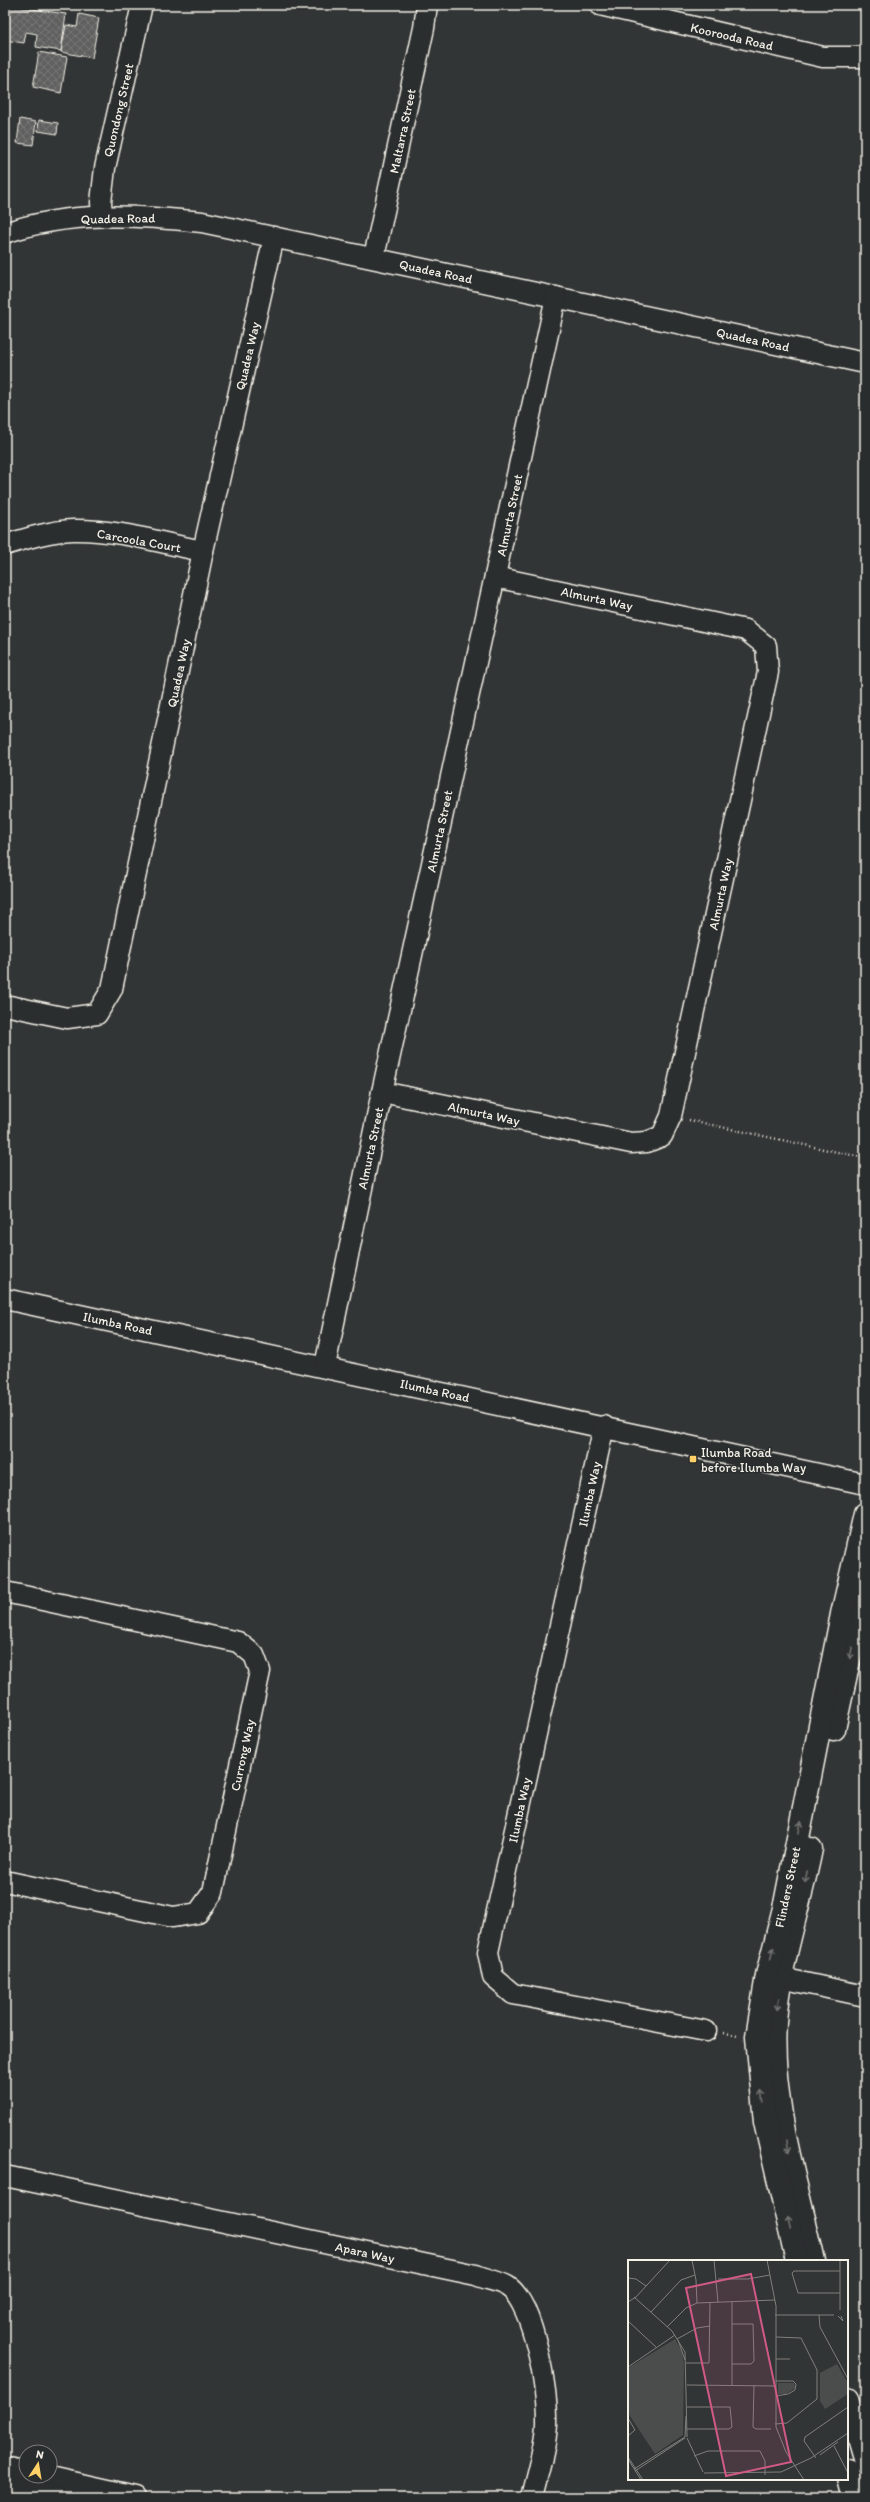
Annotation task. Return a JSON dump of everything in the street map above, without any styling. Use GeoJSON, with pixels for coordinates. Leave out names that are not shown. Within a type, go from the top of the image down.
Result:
{"type":"FeatureCollection","features":[{"type":"Feature","properties":{"kind":"main road","name":"Flinders Street"},"geometry":{"type":"LineString","coordinates":[[798,2260],[765,2122],[757,2037],[774,1977],[805,1880],[855,1616],[865,1514]]}},
{"type":"Feature","properties":{"kind":"main road","name":"Flinders Street"},"geometry":{"type":"LineString","coordinates":[[855,1616],[865,1588]]}},
{"type":"Feature","properties":{"kind":"main road","name":"Flinders Street"},"geometry":{"type":"LineString","coordinates":[[774,1977],[774,2054],[780,2103],[814,2260]]}},
{"type":"Feature","properties":{"kind":"main road"},"geometry":{"type":"LineString","coordinates":[[848,2403],[865,2461]]}},
{"type":"Feature","properties":{"kind":"main road"},"geometry":{"type":"LineString","coordinates":[[5,2468],[18,2471]]}},
{"type":"Feature","properties":{"kind":"main road"},"geometry":{"type":"LineString","coordinates":[[848,2474],[854,2497]]}},
{"type":"Feature","properties":{"kind":"main road"},"geometry":{"type":"LineString","coordinates":[[58,2480],[135,2497]]}},
{"type":"Feature","properties":{"kind":"main road"},"geometry":{"type":"LineString","coordinates":[[5,2486],[54,2497]]}},
{"type":"Feature","properties":{"kind":"street","name":"Quondong Street"},"geometry":{"type":"LineString","coordinates":[[102,216],[101,202],[105,168],[142,5]]}},
{"type":"Feature","properties":{"kind":"street","name":"Maltarra Street"},"geometry":{"type":"LineString","coordinates":[[374,257],[424,28],[427,5]]}},
{"type":"Feature","properties":{"kind":"street","name":"Koorooda Road"},"geometry":{"type":"LineString","coordinates":[[600,5],[823,57],[865,57]]}},
{"type":"Feature","properties":{"kind":"street","name":"Quadea Road"},"geometry":{"type":"LineString","coordinates":[[5,233],[63,220],[102,216],[153,216],[202,222],[374,257],[865,362]]}},
{"type":"Feature","properties":{"kind":"street","name":"Quadea Way"},"geometry":{"type":"LineString","coordinates":[[5,1005],[67,1018],[97,1014],[112,989],[203,551],[274,237]]}},
{"type":"Feature","properties":{"kind":"street","name":"Almurta Street"},"geometry":{"type":"LineString","coordinates":[[325,1366],[382,1092],[556,297]]}},
{"type":"Feature","properties":{"kind":"street","name":"Carcoola Court"},"geometry":{"type":"LineString","coordinates":[[5,545],[41,534],[73,530],[104,532],[203,551]]}},
{"type":"Feature","properties":{"kind":"street","name":"Almurta Way"},"geometry":{"type":"LineString","coordinates":[[382,1092],[631,1143],[647,1142],[662,1136],[671,1116],[768,672],[766,646],[746,630],[495,577]]}},
{"type":"Feature","properties":{"kind":"street","name":"Ilumba Road"},"geometry":{"type":"LineString","coordinates":[[5,1299],[604,1426],[865,1484]]}},
{"type":"Feature","properties":{"kind":"street","name":"Ilumba Way"},"geometry":{"type":"LineString","coordinates":[[604,1426],[488,1952],[493,1977],[513,1994],[706,2031]]}},
{"type":"Feature","properties":{"kind":"street","name":"Currong Way"},"geometry":{"type":"LineString","coordinates":[[5,1592],[238,1642],[254,1654],[260,1671],[213,1892],[198,1913],[173,1917],[5,1881]]}},
{"type":"Feature","properties":{"kind":"street"},"geometry":{"type":"LineString","coordinates":[[774,1977],[865,1996]]}},
{"type":"Feature","properties":{"kind":"street","name":"Apara Way"},"geometry":{"type":"LineString","coordinates":[[5,2176],[476,2275],[508,2286],[522,2301],[530,2322],[547,2398],[544,2451],[532,2497]]}},
{"type":"Feature","properties":{"kind":"path"},"geometry":{"type":"LineString","coordinates":[[671,1116],[865,1158]]}},
{"type":"Feature","properties":{"kind":"path"},"geometry":{"type":"LineString","coordinates":[[706,2031],[757,2037]]}},
{"type":"Feature","properties":{"kind":"building"},"geometry":{"type":"Polygon","coordinates":[[[5,5],[66,14],[61,51],[36,47],[37,34],[26,32],[24,43],[5,40],[5,5]]]}},
{"type":"Feature","properties":{"kind":"building"},"geometry":{"type":"Polygon","coordinates":[[[79,14],[99,18],[92,58],[61,52],[66,25],[77,27],[79,14]]]}},
{"type":"Feature","properties":{"kind":"building"},"geometry":{"type":"Polygon","coordinates":[[[39,52],[67,57],[61,93],[33,87],[39,52]]]}},
{"type":"Feature","properties":{"kind":"building"},"geometry":{"type":"Polygon","coordinates":[[[20,119],[36,122],[33,145],[17,143],[20,119]]]}},
{"type":"Feature","properties":{"kind":"building"},"geometry":{"type":"Polygon","coordinates":[[[39,120],[58,123],[57,134],[38,131],[39,120]]]}},
{"type":"Feature","properties":{"kind":"place","name":"Ilumba Road before Ilumba Way"},"geometry":{"type":"Point","coordinates":[693,1459]}}]}
